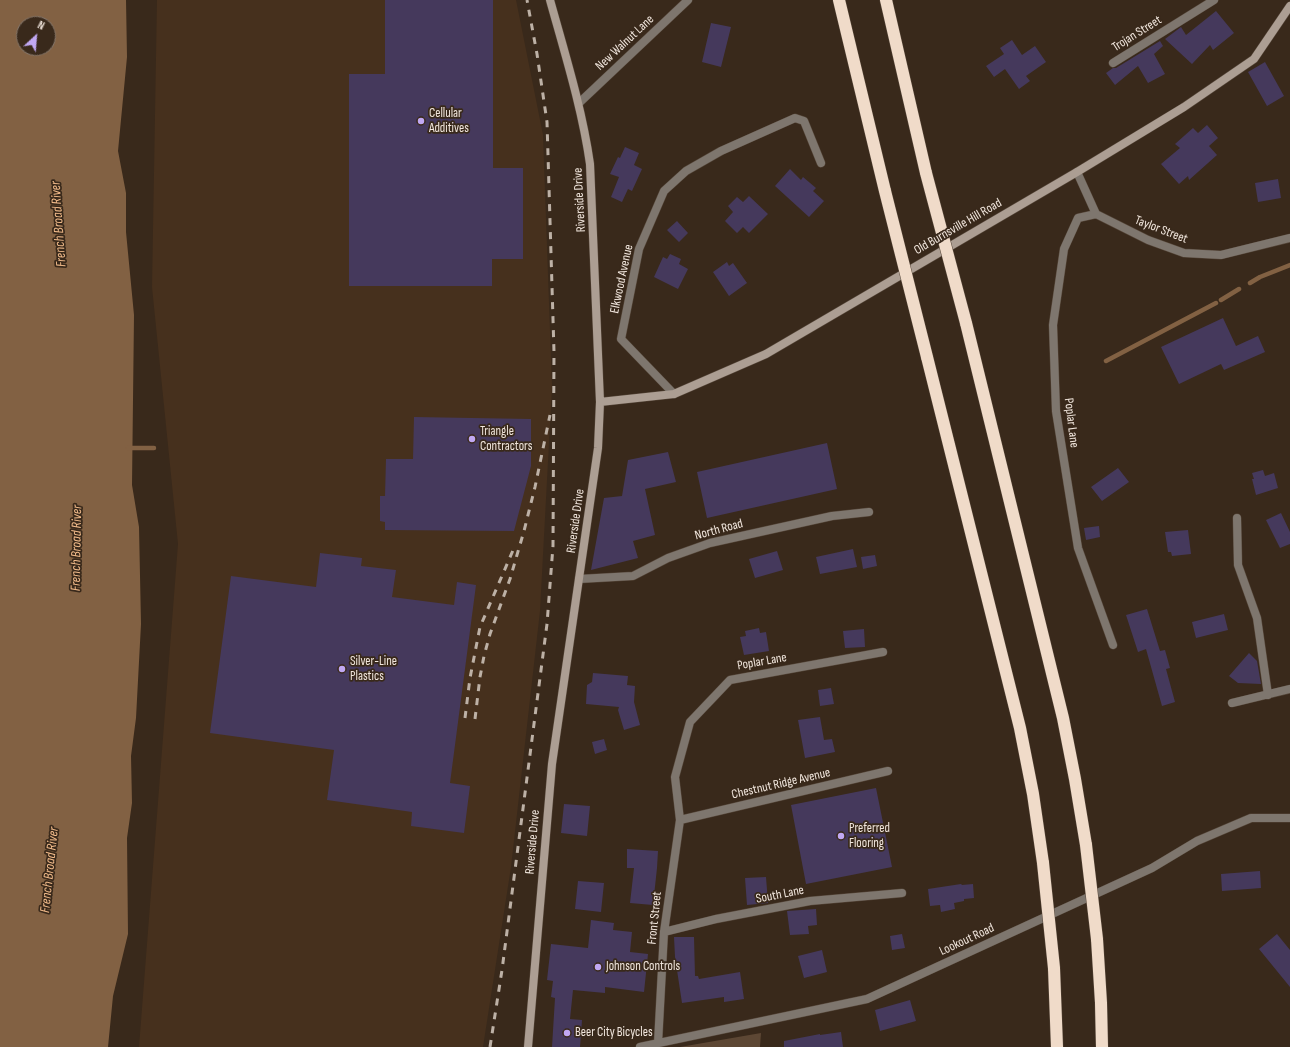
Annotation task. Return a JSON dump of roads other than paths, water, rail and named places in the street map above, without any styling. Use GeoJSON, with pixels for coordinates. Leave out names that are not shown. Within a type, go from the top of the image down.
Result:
{"type":"FeatureCollection","features":[{"type":"Feature","properties":{"kind":"highway"},"geometry":{"type":"LineString","coordinates":[[839,0],[885,191],[1020,728],[1033,794],[1043,863],[1054,968],[1057,1047]]}},
{"type":"Feature","properties":{"kind":"highway"},"geometry":{"type":"LineString","coordinates":[[886,0],[926,173],[966,323],[1063,718],[1086,845],[1097,939],[1102,1047]]}},
{"type":"Feature","properties":{"kind":"main road","name":"Riverside Drive"},"geometry":{"type":"LineString","coordinates":[[528,1047],[552,764],[598,448],[600,402],[592,184],[587,142],[579,103],[550,0]]}},
{"type":"Feature","properties":{"kind":"main road","name":"Old Burnsville Hill Road"},"geometry":{"type":"LineString","coordinates":[[600,402],[674,394],[766,354],[1077,172],[1184,107],[1254,59],[1290,6]]}},
{"type":"Feature","properties":{"kind":"street","name":"New Walnut Lane"},"geometry":{"type":"LineString","coordinates":[[579,103],[688,0]]}},
{"type":"Feature","properties":{"kind":"street","name":"Trojan Street"},"geometry":{"type":"LineString","coordinates":[[1113,63],[1214,0]]}},
{"type":"Feature","properties":{"kind":"street","name":"Elkwood Avenue"},"geometry":{"type":"LineString","coordinates":[[674,394],[622,339],[639,249],[664,191],[686,171],[721,151],[796,118],[804,120],[821,163]]}},
{"type":"Feature","properties":{"kind":"street"},"geometry":{"type":"LineString","coordinates":[[1077,172],[1096,214]]}},
{"type":"Feature","properties":{"kind":"street","name":"Taylor Street"},"geometry":{"type":"LineString","coordinates":[[1096,214],[1148,240],[1184,253],[1222,255],[1290,238]]}},
{"type":"Feature","properties":{"kind":"street","name":"Poplar Lane"},"geometry":{"type":"LineString","coordinates":[[1096,214],[1078,218],[1064,249],[1053,325],[1056,411],[1078,548],[1112,645]]}},
{"type":"Feature","properties":{"kind":"street","name":"North Road"},"geometry":{"type":"LineString","coordinates":[[579,579],[633,576],[668,558],[710,543],[832,516],[869,512]]}},
{"type":"Feature","properties":{"kind":"street"},"geometry":{"type":"LineString","coordinates":[[1237,518],[1238,565],[1257,618],[1268,694]]}},
{"type":"Feature","properties":{"kind":"street","name":"Poplar Lane"},"geometry":{"type":"LineString","coordinates":[[680,820],[675,777],[690,722],[730,680],[883,652]]}},
{"type":"Feature","properties":{"kind":"street"},"geometry":{"type":"LineString","coordinates":[[1232,703],[1290,689]]}},
{"type":"Feature","properties":{"kind":"street","name":"Chestnut Ridge Avenue"},"geometry":{"type":"LineString","coordinates":[[680,820],[888,771]]}},
{"type":"Feature","properties":{"kind":"street","name":"Lookout Road"},"geometry":{"type":"LineString","coordinates":[[643,1047],[867,999],[1152,868],[1197,841],[1251,818],[1290,818]]}},
{"type":"Feature","properties":{"kind":"street","name":"Front Street"},"geometry":{"type":"LineString","coordinates":[[658,1043],[664,932],[680,820]]}},
{"type":"Feature","properties":{"kind":"street","name":"South Lane"},"geometry":{"type":"LineString","coordinates":[[664,932],[716,919],[810,901],[902,893]]}},
{"type":"Feature","properties":{"kind":"water","name":"French Broad River"},"geometry":{"type":"Polygon","coordinates":[[[0,0],[126,0],[127,57],[118,151],[126,193],[126,232],[134,315],[132,485],[139,527],[141,624],[136,718],[131,756],[132,803],[127,838],[128,934],[113,996],[108,1047],[0,1047],[0,0]]]}},
{"type":"Feature","properties":{"kind":"waterway"},"geometry":{"type":"LineString","coordinates":[[1250,283],[1260,277],[1290,265]]}},
{"type":"Feature","properties":{"kind":"waterway"},"geometry":{"type":"LineString","coordinates":[[1221,300],[1239,289]]}},
{"type":"Feature","properties":{"kind":"waterway"},"geometry":{"type":"LineString","coordinates":[[1106,361],[1216,303]]}},
{"type":"Feature","properties":{"kind":"waterway"},"geometry":{"type":"LineString","coordinates":[[128,448],[154,448]]}},
{"type":"Feature","properties":{"kind":"railway"},"geometry":{"type":"LineString","coordinates":[[490,1047],[502,970],[547,624],[553,546],[554,352],[547,122],[527,0]]}},
{"type":"Feature","properties":{"kind":"railway"},"geometry":{"type":"LineString","coordinates":[[475,719],[484,656],[490,634],[510,579],[524,531],[550,415]]}},
{"type":"Feature","properties":{"kind":"railway"},"geometry":{"type":"LineString","coordinates":[[465,718],[470,678],[480,627],[514,548]]}},
{"type":"Feature","properties":{"kind":"place","name":"Cellular Additives"},"geometry":{"type":"Point","coordinates":[421,121]}},
{"type":"Feature","properties":{"kind":"place","name":"Triangle Contractors"},"geometry":{"type":"Point","coordinates":[472,439]}},
{"type":"Feature","properties":{"kind":"place","name":"Silver-Line Plastics"},"geometry":{"type":"Point","coordinates":[342,669]}},
{"type":"Feature","properties":{"kind":"place","name":"Preferred Flooring"},"geometry":{"type":"Point","coordinates":[841,836]}},
{"type":"Feature","properties":{"kind":"place","name":"Johnson Controls"},"geometry":{"type":"Point","coordinates":[598,967]}},
{"type":"Feature","properties":{"kind":"place","name":"Beer City Bicycles"},"geometry":{"type":"Point","coordinates":[567,1033]}}]}
